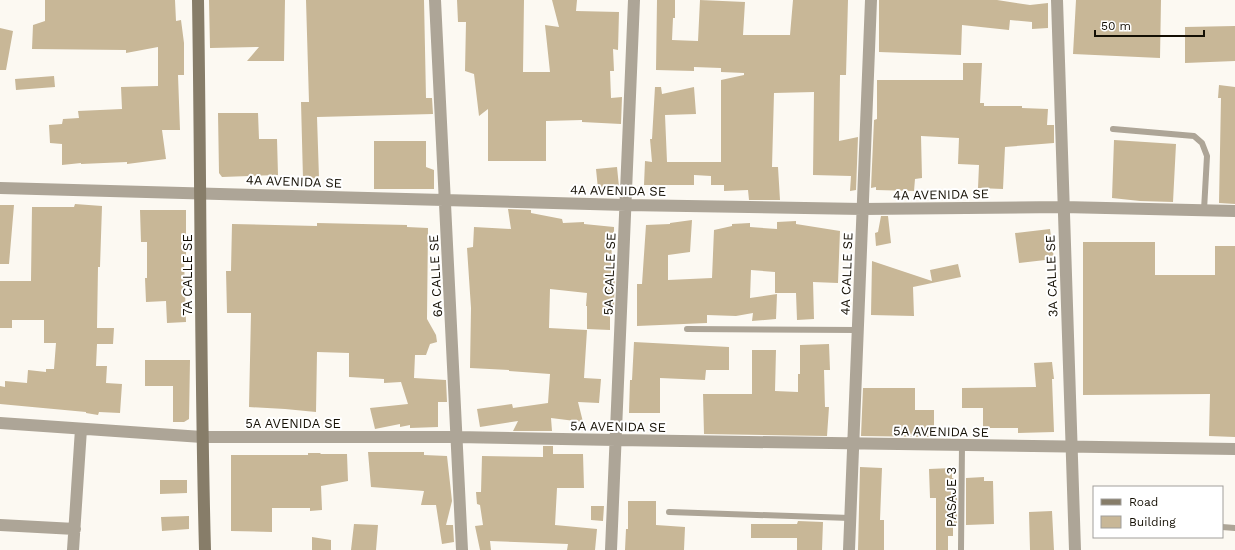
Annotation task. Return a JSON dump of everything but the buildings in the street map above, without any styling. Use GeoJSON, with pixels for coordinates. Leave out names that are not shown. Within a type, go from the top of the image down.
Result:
{"type":"FeatureCollection","features":[{"type":"Feature","properties":{"kind":"main road","name":"7A CALLE SE"},"geometry":{"type":"LineString","coordinates":[[198,0],[204,550]]}},
{"type":"Feature","properties":{"kind":"street","name":"6A CALLE SE"},"geometry":{"type":"LineString","coordinates":[[436,0],[462,550]]}},
{"type":"Feature","properties":{"kind":"street","name":"5A CALLE SE"},"geometry":{"type":"LineString","coordinates":[[611,550],[634,0]]}},
{"type":"Feature","properties":{"kind":"street","name":"4A CALLE SE"},"geometry":{"type":"LineString","coordinates":[[849,550],[871,0]]}},
{"type":"Feature","properties":{"kind":"street","name":"3A CALLE SE"},"geometry":{"type":"LineString","coordinates":[[1056,0],[1075,550]]}},
{"type":"Feature","properties":{"kind":"street","name":"4A AVENIDA SE"},"geometry":{"type":"LineString","coordinates":[[0,188],[626,205],[862,209],[1063,207],[1235,210]]}},
{"type":"Feature","properties":{"kind":"street","name":"5A AVENIDA SE"},"geometry":{"type":"LineString","coordinates":[[0,423],[202,437],[456,437],[1235,449]]}},
{"type":"Feature","properties":{"kind":"street"},"geometry":{"type":"LineString","coordinates":[[73,550],[81,429]]}},
{"type":"Feature","properties":{"kind":"street"},"geometry":{"type":"LineString","coordinates":[[0,525],[75,529]]}},
{"type":"Feature","properties":{"kind":"lane"},"geometry":{"type":"LineString","coordinates":[[1113,128],[1194,136],[1202,143],[1207,156],[1204,210]]}},
{"type":"Feature","properties":{"kind":"lane"},"geometry":{"type":"LineString","coordinates":[[687,329],[858,330]]}},
{"type":"Feature","properties":{"kind":"lane","name":"PASAJE 3"},"geometry":{"type":"LineString","coordinates":[[961,550],[962,445]]}},
{"type":"Feature","properties":{"kind":"lane"},"geometry":{"type":"LineString","coordinates":[[669,512],[850,518]]}},
{"type":"Feature","properties":{"kind":"lane"},"geometry":{"type":"LineString","coordinates":[[1223,527],[1235,528]]}}]}
